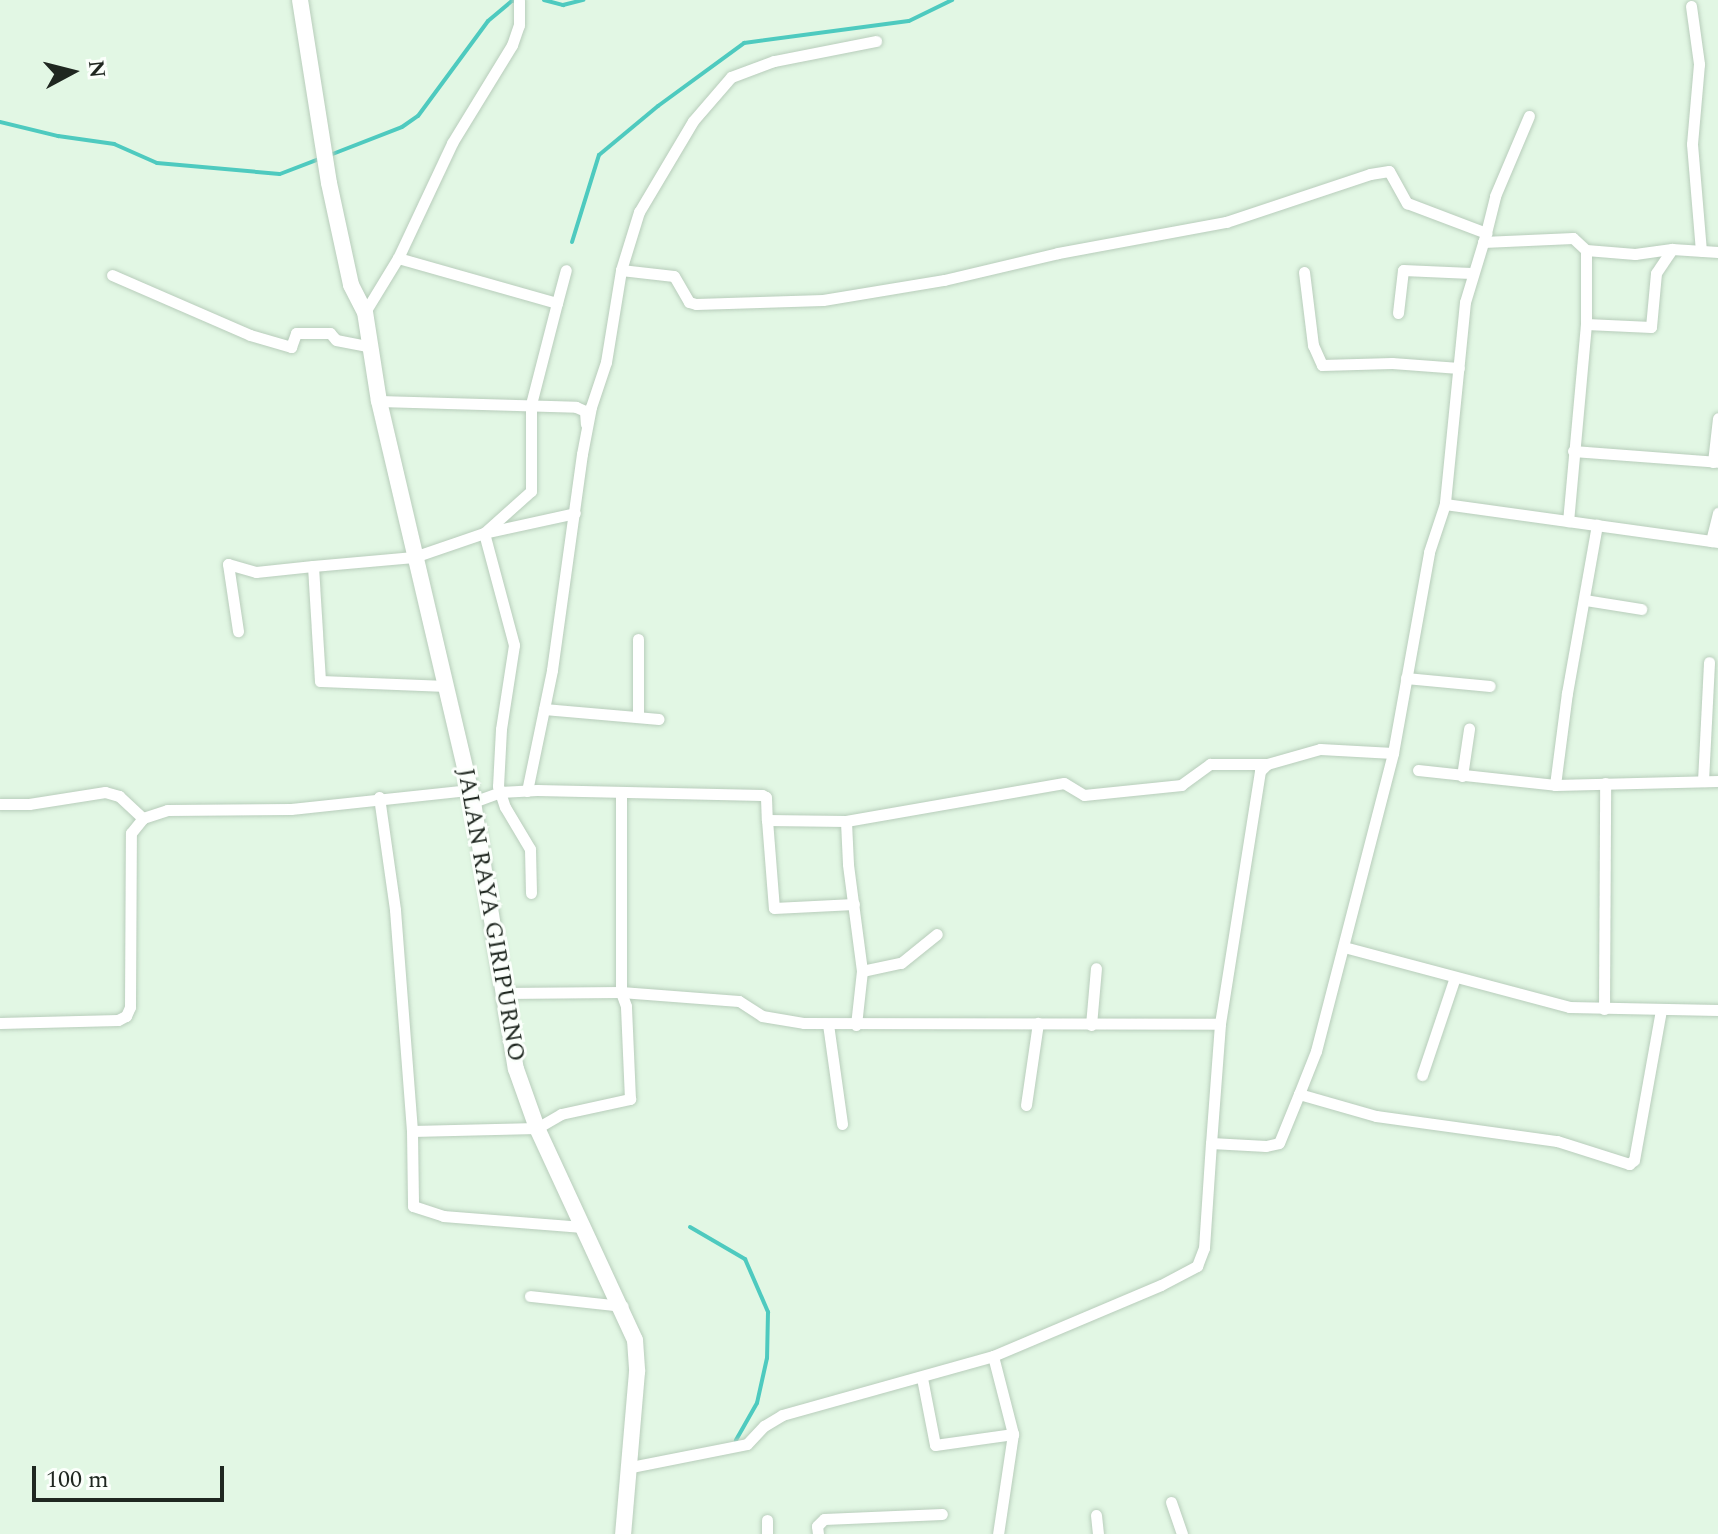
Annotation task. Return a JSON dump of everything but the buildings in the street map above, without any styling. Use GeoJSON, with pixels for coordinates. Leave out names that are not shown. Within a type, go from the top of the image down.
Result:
{"type":"FeatureCollection","features":[{"type":"Feature","properties":{"kind":"main road","name":"JALAN RAYA GIRIPURNO"},"geometry":{"type":"LineString","coordinates":[[300,0],[315,107],[351,285],[365,312],[379,401],[471,796],[516,1069],[537,1128],[622,1306],[635,1340],[637,1362],[623,1534]]}},
{"type":"Feature","properties":{"kind":"street"},"geometry":{"type":"LineString","coordinates":[[365,312],[398,258],[452,143],[512,45],[519,25],[519,2]]}},
{"type":"Feature","properties":{"kind":"street"},"geometry":{"type":"LineString","coordinates":[[1691,6],[1699,64],[1692,144],[1701,251]]}},
{"type":"Feature","properties":{"kind":"street"},"geometry":{"type":"LineString","coordinates":[[527,791],[544,709],[586,435],[606,362],[621,270],[639,212],[693,121],[731,77],[774,61],[876,41]]}},
{"type":"Feature","properties":{"kind":"street"},"geometry":{"type":"LineString","coordinates":[[1211,1143],[1266,1146],[1279,1143],[1316,1051],[1393,753],[1429,552],[1445,504],[1465,302],[1471,273],[1485,237],[1495,196],[1529,116]]}},
{"type":"Feature","properties":{"kind":"street"},"geometry":{"type":"LineString","coordinates":[[621,270],[674,276],[689,302],[696,304],[823,300],[944,280],[1058,253],[1226,222],[1385,170],[1394,175],[1407,203],[1485,237],[1573,238],[1586,250],[1635,254],[1672,249],[1718,252]]}},
{"type":"Feature","properties":{"kind":"street"},"geometry":{"type":"LineString","coordinates":[[1586,324],[1651,327],[1656,273],[1672,249]]}},
{"type":"Feature","properties":{"kind":"street"},"geometry":{"type":"LineString","coordinates":[[1568,521],[1586,324],[1586,250]]}},
{"type":"Feature","properties":{"kind":"street"},"geometry":{"type":"LineString","coordinates":[[398,258],[557,303]]}},
{"type":"Feature","properties":{"kind":"street"},"geometry":{"type":"LineString","coordinates":[[489,532],[531,491],[537,404],[566,270]]}},
{"type":"Feature","properties":{"kind":"street"},"geometry":{"type":"LineString","coordinates":[[1398,313],[1403,270],[1471,273]]}},
{"type":"Feature","properties":{"kind":"street"},"geometry":{"type":"LineString","coordinates":[[1304,272],[1313,345],[1322,365],[1392,363],[1459,368]]}},
{"type":"Feature","properties":{"kind":"street"},"geometry":{"type":"LineString","coordinates":[[112,275],[250,335],[291,347],[296,333],[330,333],[336,340],[371,347]]}},
{"type":"Feature","properties":{"kind":"street"},"geometry":{"type":"LineString","coordinates":[[379,401],[576,407],[585,411],[586,435]]}},
{"type":"Feature","properties":{"kind":"street"},"geometry":{"type":"LineString","coordinates":[[1573,451],[1715,462],[1718,418]]}},
{"type":"Feature","properties":{"kind":"street"},"geometry":{"type":"LineString","coordinates":[[1445,504],[1714,542],[1718,513]]}},
{"type":"Feature","properties":{"kind":"street"},"geometry":{"type":"LineString","coordinates":[[238,631],[228,564],[256,572],[414,557],[489,532],[575,513]]}},
{"type":"Feature","properties":{"kind":"street"},"geometry":{"type":"LineString","coordinates":[[1555,785],[1567,693],[1597,525]]}},
{"type":"Feature","properties":{"kind":"street"},"geometry":{"type":"LineString","coordinates":[[489,532],[514,645],[499,748],[505,792],[530,849],[531,893]]}},
{"type":"Feature","properties":{"kind":"street"},"geometry":{"type":"LineString","coordinates":[[313,566],[321,683],[447,686]]}},
{"type":"Feature","properties":{"kind":"street"},"geometry":{"type":"LineString","coordinates":[[1585,600],[1641,609]]}},
{"type":"Feature","properties":{"kind":"street"},"geometry":{"type":"LineString","coordinates":[[638,639],[638,717]]}},
{"type":"Feature","properties":{"kind":"street"},"geometry":{"type":"LineString","coordinates":[[1703,781],[1709,662]]}},
{"type":"Feature","properties":{"kind":"street"},"geometry":{"type":"LineString","coordinates":[[1406,678],[1490,686]]}},
{"type":"Feature","properties":{"kind":"street"},"geometry":{"type":"LineString","coordinates":[[544,709],[659,719]]}},
{"type":"Feature","properties":{"kind":"street"},"geometry":{"type":"LineString","coordinates":[[1462,776],[1469,729]]}},
{"type":"Feature","properties":{"kind":"street"},"geometry":{"type":"LineString","coordinates":[[767,820],[846,821],[1062,784],[1084,795],[1181,785],[1210,764],[1267,764],[1320,749],[1393,753]]}},
{"type":"Feature","properties":{"kind":"street"},"geometry":{"type":"LineString","coordinates":[[626,1468],[747,1444],[764,1426],[782,1415],[993,1356],[1161,1285],[1197,1266],[1204,1248],[1220,1024],[1258,781],[1260,771],[1267,764]]}},
{"type":"Feature","properties":{"kind":"street"},"geometry":{"type":"LineString","coordinates":[[1418,770],[1555,785],[1718,781]]}},
{"type":"Feature","properties":{"kind":"street"},"geometry":{"type":"LineString","coordinates":[[1604,1009],[1605,783]]}},
{"type":"Feature","properties":{"kind":"street"},"geometry":{"type":"LineString","coordinates":[[0,1023],[118,1020],[126,1016],[130,1007],[131,833],[143,818],[167,810],[291,809],[379,797],[471,796],[527,791],[763,795],[774,908],[854,904]]}},
{"type":"Feature","properties":{"kind":"street"},"geometry":{"type":"LineString","coordinates":[[0,804],[29,804],[105,792],[119,796],[143,818]]}},
{"type":"Feature","properties":{"kind":"street"},"geometry":{"type":"LineString","coordinates":[[412,1131],[537,1128],[565,1113],[624,1102],[631,1097],[626,1006],[621,992],[621,792]]}},
{"type":"Feature","properties":{"kind":"street"},"geometry":{"type":"LineString","coordinates":[[379,797],[395,910],[412,1131],[413,1206],[443,1216],[583,1227]]}},
{"type":"Feature","properties":{"kind":"street"},"geometry":{"type":"LineString","coordinates":[[846,821],[862,971],[856,1025]]}},
{"type":"Feature","properties":{"kind":"street"},"geometry":{"type":"LineString","coordinates":[[862,971],[901,963],[937,934]]}},
{"type":"Feature","properties":{"kind":"street"},"geometry":{"type":"LineString","coordinates":[[1344,947],[1569,1007],[1718,1010]]}},
{"type":"Feature","properties":{"kind":"street"},"geometry":{"type":"LineString","coordinates":[[1091,1025],[1096,968]]}},
{"type":"Feature","properties":{"kind":"street"},"geometry":{"type":"LineString","coordinates":[[1422,1075],[1455,977]]}},
{"type":"Feature","properties":{"kind":"street"},"geometry":{"type":"LineString","coordinates":[[502,993],[621,992],[739,1001],[762,1016],[782,1022],[828,1024],[1220,1024]]}},
{"type":"Feature","properties":{"kind":"street"},"geometry":{"type":"LineString","coordinates":[[1299,1094],[1376,1116],[1557,1141],[1629,1164],[1634,1160],[1661,1010]]}},
{"type":"Feature","properties":{"kind":"street"},"geometry":{"type":"LineString","coordinates":[[1026,1105],[1038,1023]]}},
{"type":"Feature","properties":{"kind":"street"},"geometry":{"type":"LineString","coordinates":[[828,1024],[842,1124]]}},
{"type":"Feature","properties":{"kind":"street"},"geometry":{"type":"LineString","coordinates":[[530,1296],[622,1306]]}},
{"type":"Feature","properties":{"kind":"street"},"geometry":{"type":"LineString","coordinates":[[993,1356],[1013,1434],[998,1534]]}},
{"type":"Feature","properties":{"kind":"street"},"geometry":{"type":"LineString","coordinates":[[922,1378],[935,1445],[1013,1434]]}},
{"type":"Feature","properties":{"kind":"street"},"geometry":{"type":"LineString","coordinates":[[1171,1502],[1182,1534]]}},
{"type":"Feature","properties":{"kind":"street"},"geometry":{"type":"LineString","coordinates":[[818,1534],[818,1523],[824,1519],[942,1514]]}},
{"type":"Feature","properties":{"kind":"street"},"geometry":{"type":"LineString","coordinates":[[1096,1515],[1098,1534]]}},
{"type":"Feature","properties":{"kind":"street"},"geometry":{"type":"LineString","coordinates":[[767,1520],[767,1534]]}},
{"type":"Feature","properties":{"kind":"waterway"},"geometry":{"type":"LineString","coordinates":[[330,155],[402,127],[418,116],[488,21],[517,0]]}},
{"type":"Feature","properties":{"kind":"waterway"},"geometry":{"type":"LineString","coordinates":[[544,0],[563,5],[583,0]]}},
{"type":"Feature","properties":{"kind":"waterway"},"geometry":{"type":"LineString","coordinates":[[572,242],[599,155],[658,106],[744,43],[909,21],[952,0]]}},
{"type":"Feature","properties":{"kind":"waterway"},"geometry":{"type":"LineString","coordinates":[[0,122],[58,136],[114,144],[157,163],[280,174],[322,158]]}},
{"type":"Feature","properties":{"kind":"waterway"},"geometry":{"type":"LineString","coordinates":[[690,1227],[745,1259],[768,1312],[767,1358],[757,1403],[736,1440]]}}]}
